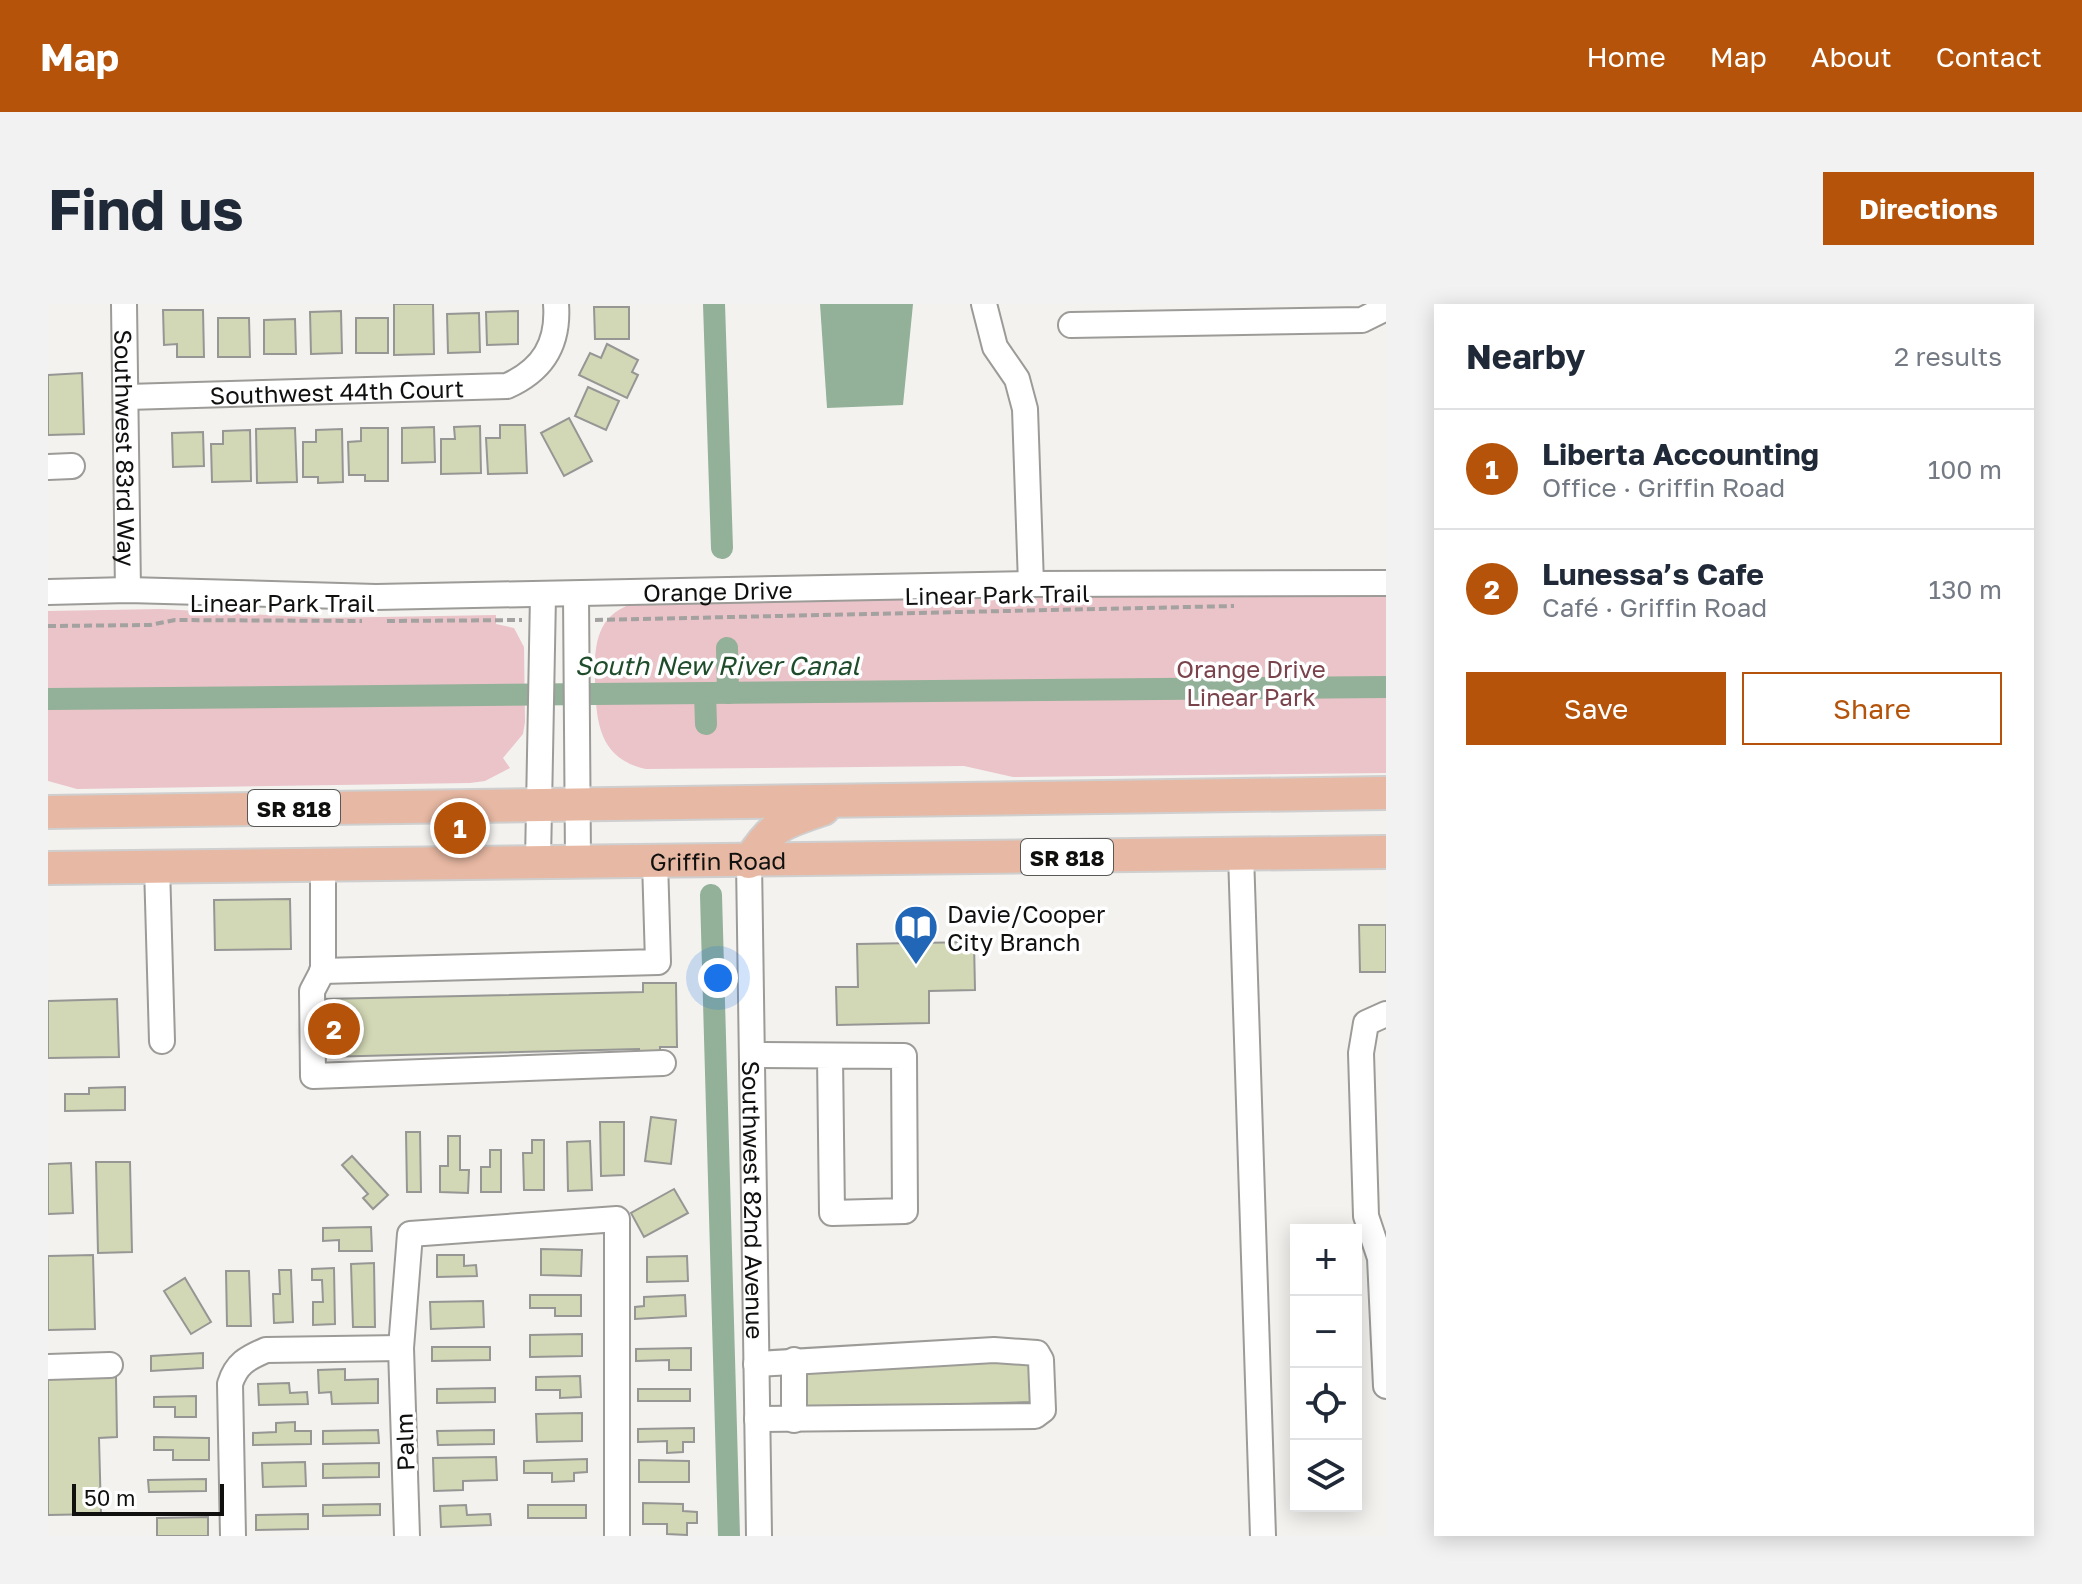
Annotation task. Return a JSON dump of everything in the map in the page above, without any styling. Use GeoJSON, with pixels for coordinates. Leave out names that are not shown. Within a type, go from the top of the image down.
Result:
{"type":"FeatureCollection","features":[{"type":"Feature","properties":{"kind":"main road","name":"SR 818"},"geometry":{"type":"LineString","coordinates":[[48,812],[1386,793]]}},
{"type":"Feature","properties":{"kind":"main road"},"geometry":{"type":"LineString","coordinates":[[749,862],[767,834],[784,822],[849,800]]}},
{"type":"Feature","properties":{"kind":"main road","name":"Griffin Road"},"geometry":{"type":"LineString","coordinates":[[48,868],[1386,852]]}},
{"type":"Feature","properties":{"kind":"street","name":"Southwest 83rd Way"},"geometry":{"type":"LineString","coordinates":[[124,304],[128,590]]}},
{"type":"Feature","properties":{"kind":"street","name":"Southwest 44th Court"},"geometry":{"type":"LineString","coordinates":[[127,397],[487,389],[526,377],[540,364],[556,333],[556,304]]}},
{"type":"Feature","properties":{"kind":"street"},"geometry":{"type":"LineString","coordinates":[[984,304],[995,347],[1017,379],[1025,409],[1031,584]]}},
{"type":"Feature","properties":{"kind":"street"},"geometry":{"type":"LineString","coordinates":[[1071,325],[1362,320],[1386,308]]}},
{"type":"Feature","properties":{"kind":"street","name":"Orange Drive"},"geometry":{"type":"LineString","coordinates":[[48,592],[128,590],[376,597],[1031,584],[1386,583]]}},
{"type":"Feature","properties":{"kind":"street"},"geometry":{"type":"LineString","coordinates":[[538,861],[543,595]]}},
{"type":"Feature","properties":{"kind":"street"},"geometry":{"type":"LineString","coordinates":[[576,595],[578,860]]}},
{"type":"Feature","properties":{"kind":"street"},"geometry":{"type":"LineString","coordinates":[[1241,854],[1263,1536]]}},
{"type":"Feature","properties":{"kind":"street"},"geometry":{"type":"LineString","coordinates":[[322,971],[658,962],[655,861]]}},
{"type":"Feature","properties":{"kind":"street","name":"Southwest 82nd Avenue"},"geometry":{"type":"LineString","coordinates":[[749,862],[759,1536]]}},
{"type":"Feature","properties":{"kind":"street"},"geometry":{"type":"LineString","coordinates":[[323,863],[322,971],[312,991],[313,1076],[663,1063]]}},
{"type":"Feature","properties":{"kind":"street"},"geometry":{"type":"LineString","coordinates":[[157,866],[162,1041]]}},
{"type":"Feature","properties":{"kind":"street"},"geometry":{"type":"LineString","coordinates":[[1386,1014],[1366,1023],[1361,1053],[1366,1216],[1380,1258],[1386,1386]]}},
{"type":"Feature","properties":{"kind":"street"},"geometry":{"type":"LineString","coordinates":[[752,1055],[904,1056],[905,1211],[832,1213],[830,1057]]}},
{"type":"Feature","properties":{"kind":"street","name":"Palm"},"geometry":{"type":"LineString","coordinates":[[407,1536],[401,1348],[410,1234],[617,1219],[617,1536]]}},
{"type":"Feature","properties":{"kind":"street"},"geometry":{"type":"LineString","coordinates":[[233,1536],[230,1384],[234,1369],[248,1357],[266,1350],[401,1348]]}},
{"type":"Feature","properties":{"kind":"street"},"geometry":{"type":"LineString","coordinates":[[756,1364],[994,1350],[1037,1353],[1041,1360],[1043,1410],[1035,1416],[757,1419]]}},
{"type":"Feature","properties":{"kind":"street"},"geometry":{"type":"LineString","coordinates":[[794,1360],[794,1420]]}},
{"type":"Feature","properties":{"kind":"street"},"geometry":{"type":"LineString","coordinates":[[48,1367],[110,1365]]}},
{"type":"Feature","properties":{"kind":"path","name":"Linear Park Trail"},"geometry":{"type":"LineString","coordinates":[[607,620],[1229,608],[1241,604]]}},
{"type":"Feature","properties":{"kind":"path"},"geometry":{"type":"LineString","coordinates":[[149,617],[150,625]]}},
{"type":"Feature","properties":{"kind":"path","name":"Linear Park Trail"},"geometry":{"type":"LineString","coordinates":[[48,626],[150,625],[175,620],[516,620]]}},
{"type":"Feature","properties":{"kind":"green space","name":"Orange Drive Linear Park"},"geometry":{"type":"Polygon","coordinates":[[[1386,591],[1386,773],[1013,777],[964,766],[646,769],[618,757],[609,748],[599,724],[595,655],[600,632],[613,614],[638,602],[1386,591]]]}},
{"type":"Feature","properties":{"kind":"green space"},"geometry":{"type":"Polygon","coordinates":[[[161,609],[322,618],[496,615],[496,624],[514,628],[524,647],[525,722],[523,734],[503,758],[510,768],[485,781],[470,783],[77,789],[48,781],[48,611],[161,609]]]}},
{"type":"Feature","properties":{"kind":"shaded area"},"geometry":{"type":"Polygon","coordinates":[[[820,304],[913,304],[903,405],[827,408],[820,304]]]}},
{"type":"Feature","properties":{"kind":"building"},"geometry":{"type":"Polygon","coordinates":[[[394,304],[433,304],[434,354],[394,355],[394,304]]]}},
{"type":"Feature","properties":{"kind":"building"},"geometry":{"type":"Polygon","coordinates":[[[594,307],[629,307],[629,339],[595,339],[594,307]]]}},
{"type":"Feature","properties":{"kind":"building"},"geometry":{"type":"Polygon","coordinates":[[[163,310],[203,310],[204,357],[177,357],[177,344],[164,345],[163,310]]]}},
{"type":"Feature","properties":{"kind":"building"},"geometry":{"type":"Polygon","coordinates":[[[341,311],[342,353],[311,354],[310,312],[341,311]]]}},
{"type":"Feature","properties":{"kind":"building"},"geometry":{"type":"Polygon","coordinates":[[[518,311],[518,344],[487,345],[486,312],[518,311]]]}},
{"type":"Feature","properties":{"kind":"building"},"geometry":{"type":"Polygon","coordinates":[[[479,313],[480,352],[448,353],[447,314],[479,313]]]}},
{"type":"Feature","properties":{"kind":"building"},"geometry":{"type":"Polygon","coordinates":[[[218,318],[249,318],[250,357],[218,357],[218,318]]]}},
{"type":"Feature","properties":{"kind":"building"},"geometry":{"type":"Polygon","coordinates":[[[356,318],[388,318],[388,353],[356,353],[356,318]]]}},
{"type":"Feature","properties":{"kind":"building"},"geometry":{"type":"Polygon","coordinates":[[[295,319],[296,354],[264,354],[264,320],[295,319]]]}},
{"type":"Feature","properties":{"kind":"building"},"geometry":{"type":"Polygon","coordinates":[[[607,344],[638,360],[632,372],[638,375],[627,398],[579,375],[590,353],[601,358],[607,344]]]}},
{"type":"Feature","properties":{"kind":"building"},"geometry":{"type":"Polygon","coordinates":[[[82,373],[84,434],[48,435],[48,375],[82,373]]]}},
{"type":"Feature","properties":{"kind":"building"},"geometry":{"type":"Polygon","coordinates":[[[588,387],[619,401],[606,430],[575,416],[588,387]]]}},
{"type":"Feature","properties":{"kind":"building"},"geometry":{"type":"Polygon","coordinates":[[[569,418],[592,461],[564,476],[541,433],[569,418]]]}},
{"type":"Feature","properties":{"kind":"building"},"geometry":{"type":"Polygon","coordinates":[[[500,425],[525,425],[527,473],[488,474],[486,438],[500,438],[500,425]]]}},
{"type":"Feature","properties":{"kind":"building"},"geometry":{"type":"Polygon","coordinates":[[[480,426],[481,473],[441,474],[441,439],[455,439],[454,427],[480,426]]]}},
{"type":"Feature","properties":{"kind":"building"},"geometry":{"type":"Polygon","coordinates":[[[434,427],[435,462],[402,463],[402,428],[434,427]]]}},
{"type":"Feature","properties":{"kind":"building"},"geometry":{"type":"Polygon","coordinates":[[[295,428],[297,482],[257,483],[256,429],[295,428]]]}},
{"type":"Feature","properties":{"kind":"building"},"geometry":{"type":"Polygon","coordinates":[[[361,428],[388,428],[388,481],[365,481],[365,475],[349,475],[348,442],[361,441],[361,428]]]}},
{"type":"Feature","properties":{"kind":"building"},"geometry":{"type":"Polygon","coordinates":[[[342,429],[343,482],[318,483],[318,477],[303,477],[303,442],[316,442],[316,430],[342,429]]]}},
{"type":"Feature","properties":{"kind":"building"},"geometry":{"type":"Polygon","coordinates":[[[250,430],[251,481],[212,482],[211,444],[223,444],[223,431],[250,430]]]}},
{"type":"Feature","properties":{"kind":"building"},"geometry":{"type":"Polygon","coordinates":[[[203,432],[204,466],[173,467],[172,433],[203,432]]]}},
{"type":"Feature","properties":{"kind":"building"},"geometry":{"type":"Polygon","coordinates":[[[290,899],[291,949],[215,950],[214,900],[290,899]]]}},
{"type":"Feature","properties":{"kind":"building"},"geometry":{"type":"Polygon","coordinates":[[[1359,925],[1386,925],[1386,972],[1360,972],[1359,925]]]}},
{"type":"Feature","properties":{"kind":"building","name":"Davie/Cooper City Branch"},"geometry":{"type":"Polygon","coordinates":[[[974,942],[975,990],[929,991],[929,1023],[837,1025],[836,987],[858,987],[857,944],[974,942]]]}},
{"type":"Feature","properties":{"kind":"building"},"geometry":{"type":"Polygon","coordinates":[[[643,983],[676,983],[677,1047],[660,1047],[660,1056],[639,1057],[639,1049],[323,1057],[322,999],[643,992],[643,983]]]}},
{"type":"Feature","properties":{"kind":"building"},"geometry":{"type":"Polygon","coordinates":[[[117,999],[119,1057],[48,1058],[48,1001],[117,999]]]}},
{"type":"Feature","properties":{"kind":"building"},"geometry":{"type":"Polygon","coordinates":[[[125,1087],[125,1110],[65,1111],[65,1094],[89,1094],[89,1088],[125,1087]]]}},
{"type":"Feature","properties":{"kind":"building"},"geometry":{"type":"Polygon","coordinates":[[[651,1117],[676,1120],[671,1164],[645,1161],[651,1117]]]}},
{"type":"Feature","properties":{"kind":"building"},"geometry":{"type":"Polygon","coordinates":[[[600,1122],[624,1122],[624,1175],[601,1176],[600,1122]]]}},
{"type":"Feature","properties":{"kind":"building"},"geometry":{"type":"Polygon","coordinates":[[[406,1132],[420,1132],[421,1192],[407,1192],[406,1132]]]}},
{"type":"Feature","properties":{"kind":"building"},"geometry":{"type":"Polygon","coordinates":[[[448,1136],[460,1136],[460,1170],[469,1170],[468,1193],[440,1192],[440,1166],[448,1166],[448,1136]]]}},
{"type":"Feature","properties":{"kind":"building"},"geometry":{"type":"Polygon","coordinates":[[[532,1140],[544,1140],[544,1190],[524,1190],[523,1153],[532,1153],[532,1140]]]}},
{"type":"Feature","properties":{"kind":"building"},"geometry":{"type":"Polygon","coordinates":[[[590,1141],[592,1190],[568,1191],[567,1142],[590,1141]]]}},
{"type":"Feature","properties":{"kind":"building"},"geometry":{"type":"Polygon","coordinates":[[[490,1150],[501,1150],[501,1192],[481,1192],[481,1167],[490,1167],[490,1150]]]}},
{"type":"Feature","properties":{"kind":"building"},"geometry":{"type":"Polygon","coordinates":[[[352,1156],[388,1195],[373,1209],[363,1198],[368,1194],[342,1165],[352,1156]]]}},
{"type":"Feature","properties":{"kind":"building"},"geometry":{"type":"Polygon","coordinates":[[[96,1162],[130,1162],[132,1252],[98,1253],[96,1162]]]}},
{"type":"Feature","properties":{"kind":"building"},"geometry":{"type":"Polygon","coordinates":[[[71,1163],[73,1213],[48,1214],[48,1164],[71,1163]]]}},
{"type":"Feature","properties":{"kind":"building"},"geometry":{"type":"Polygon","coordinates":[[[674,1189],[688,1213],[644,1237],[631,1213],[674,1189]]]}},
{"type":"Feature","properties":{"kind":"building"},"geometry":{"type":"Polygon","coordinates":[[[371,1227],[372,1251],[339,1251],[339,1240],[323,1241],[323,1228],[371,1227]]]}},
{"type":"Feature","properties":{"kind":"building"},"geometry":{"type":"Polygon","coordinates":[[[541,1249],[582,1250],[581,1276],[541,1275],[541,1249]]]}},
{"type":"Feature","properties":{"kind":"building"},"geometry":{"type":"Polygon","coordinates":[[[93,1255],[95,1329],[48,1330],[48,1256],[93,1255]]]}},
{"type":"Feature","properties":{"kind":"building"},"geometry":{"type":"Polygon","coordinates":[[[437,1255],[464,1255],[464,1266],[476,1265],[477,1276],[437,1277],[437,1255]]]}},
{"type":"Feature","properties":{"kind":"building"},"geometry":{"type":"Polygon","coordinates":[[[687,1256],[688,1281],[647,1282],[647,1257],[687,1256]]]}},
{"type":"Feature","properties":{"kind":"building"},"geometry":{"type":"Polygon","coordinates":[[[374,1263],[375,1327],[353,1327],[351,1264],[374,1263]]]}},
{"type":"Feature","properties":{"kind":"building"},"geometry":{"type":"Polygon","coordinates":[[[334,1268],[335,1324],[313,1325],[313,1302],[323,1302],[322,1280],[312,1280],[312,1269],[334,1268]]]}},
{"type":"Feature","properties":{"kind":"building"},"geometry":{"type":"Polygon","coordinates":[[[279,1270],[291,1270],[293,1322],[274,1323],[273,1294],[280,1294],[279,1270]]]}},
{"type":"Feature","properties":{"kind":"building"},"geometry":{"type":"Polygon","coordinates":[[[226,1271],[249,1271],[251,1326],[227,1326],[226,1271]]]}},
{"type":"Feature","properties":{"kind":"building"},"geometry":{"type":"Polygon","coordinates":[[[185,1278],[211,1322],[191,1334],[164,1291],[185,1278]]]}},
{"type":"Feature","properties":{"kind":"building"},"geometry":{"type":"Polygon","coordinates":[[[530,1295],[581,1295],[581,1316],[555,1316],[555,1308],[530,1308],[530,1295]]]}},
{"type":"Feature","properties":{"kind":"building"},"geometry":{"type":"Polygon","coordinates":[[[685,1295],[686,1316],[635,1319],[635,1307],[644,1306],[644,1297],[685,1295]]]}},
{"type":"Feature","properties":{"kind":"building"},"geometry":{"type":"Polygon","coordinates":[[[483,1301],[484,1327],[431,1329],[430,1302],[483,1301]]]}},
{"type":"Feature","properties":{"kind":"building"},"geometry":{"type":"Polygon","coordinates":[[[582,1334],[582,1356],[530,1357],[530,1335],[582,1334]]]}},
{"type":"Feature","properties":{"kind":"building"},"geometry":{"type":"Polygon","coordinates":[[[432,1347],[490,1347],[490,1360],[432,1361],[432,1347]]]}},
{"type":"Feature","properties":{"kind":"building"},"geometry":{"type":"Polygon","coordinates":[[[691,1348],[691,1370],[669,1370],[669,1360],[636,1361],[636,1349],[691,1348]]]}},
{"type":"Feature","properties":{"kind":"building"},"geometry":{"type":"Polygon","coordinates":[[[203,1353],[203,1368],[151,1371],[151,1356],[203,1353]]]}},
{"type":"Feature","properties":{"kind":"building"},"geometry":{"type":"Polygon","coordinates":[[[1032,1358],[1033,1402],[806,1409],[804,1365],[1032,1358]]]}},
{"type":"Feature","properties":{"kind":"building"},"geometry":{"type":"Polygon","coordinates":[[[345,1369],[345,1380],[378,1379],[378,1403],[332,1404],[331,1392],[319,1393],[318,1370],[345,1369]]]}},
{"type":"Feature","properties":{"kind":"building"},"geometry":{"type":"Polygon","coordinates":[[[580,1376],[581,1397],[560,1398],[560,1390],[536,1390],[536,1377],[580,1376]]]}},
{"type":"Feature","properties":{"kind":"building"},"geometry":{"type":"Polygon","coordinates":[[[116,1377],[117,1437],[99,1438],[101,1514],[48,1515],[48,1378],[116,1377]]]}},
{"type":"Feature","properties":{"kind":"building"},"geometry":{"type":"Polygon","coordinates":[[[289,1383],[290,1393],[307,1392],[308,1404],[259,1405],[258,1384],[289,1383]]]}},
{"type":"Feature","properties":{"kind":"building"},"geometry":{"type":"Polygon","coordinates":[[[495,1388],[495,1402],[437,1403],[437,1389],[495,1388]]]}},
{"type":"Feature","properties":{"kind":"building"},"geometry":{"type":"Polygon","coordinates":[[[638,1389],[690,1389],[690,1401],[638,1401],[638,1389]]]}},
{"type":"Feature","properties":{"kind":"building"},"geometry":{"type":"Polygon","coordinates":[[[196,1396],[196,1417],[175,1417],[175,1407],[154,1407],[154,1397],[196,1396]]]}},
{"type":"Feature","properties":{"kind":"building"},"geometry":{"type":"Polygon","coordinates":[[[582,1413],[582,1441],[537,1442],[536,1414],[582,1413]]]}},
{"type":"Feature","properties":{"kind":"building"},"geometry":{"type":"Polygon","coordinates":[[[295,1422],[295,1431],[311,1431],[311,1444],[253,1445],[253,1433],[276,1432],[276,1423],[295,1422]]]}},
{"type":"Feature","properties":{"kind":"building"},"geometry":{"type":"Polygon","coordinates":[[[694,1428],[694,1442],[683,1442],[683,1452],[667,1453],[667,1441],[638,1442],[638,1429],[694,1428]]]}},
{"type":"Feature","properties":{"kind":"building"},"geometry":{"type":"Polygon","coordinates":[[[378,1430],[379,1443],[323,1444],[323,1431],[378,1430]]]}},
{"type":"Feature","properties":{"kind":"building"},"geometry":{"type":"Polygon","coordinates":[[[494,1430],[494,1444],[438,1445],[437,1431],[494,1430]]]}},
{"type":"Feature","properties":{"kind":"building"},"geometry":{"type":"Polygon","coordinates":[[[154,1437],[209,1438],[209,1460],[173,1460],[173,1450],[154,1450],[154,1437]]]}},
{"type":"Feature","properties":{"kind":"building"},"geometry":{"type":"Polygon","coordinates":[[[496,1457],[497,1480],[463,1481],[463,1490],[434,1491],[433,1458],[496,1457]]]}},
{"type":"Feature","properties":{"kind":"building"},"geometry":{"type":"Polygon","coordinates":[[[587,1459],[587,1472],[574,1473],[574,1481],[552,1482],[552,1473],[524,1473],[524,1461],[587,1459]]]}},
{"type":"Feature","properties":{"kind":"building"},"geometry":{"type":"Polygon","coordinates":[[[639,1460],[689,1461],[689,1482],[639,1482],[639,1460]]]}},
{"type":"Feature","properties":{"kind":"building"},"geometry":{"type":"Polygon","coordinates":[[[305,1462],[306,1486],[263,1487],[262,1463],[305,1462]]]}},
{"type":"Feature","properties":{"kind":"building"},"geometry":{"type":"Polygon","coordinates":[[[379,1463],[379,1477],[323,1478],[323,1464],[379,1463]]]}},
{"type":"Feature","properties":{"kind":"building"},"geometry":{"type":"Polygon","coordinates":[[[206,1479],[206,1491],[149,1492],[148,1480],[206,1479]]]}},
{"type":"Feature","properties":{"kind":"building"},"geometry":{"type":"Polygon","coordinates":[[[643,1503],[683,1504],[683,1511],[697,1512],[697,1523],[687,1523],[687,1535],[667,1534],[667,1524],[643,1524],[643,1503]]]}},
{"type":"Feature","properties":{"kind":"building"},"geometry":{"type":"Polygon","coordinates":[[[380,1504],[380,1515],[323,1516],[323,1505],[380,1504]]]}},
{"type":"Feature","properties":{"kind":"building"},"geometry":{"type":"Polygon","coordinates":[[[466,1505],[467,1515],[490,1514],[491,1525],[441,1527],[440,1506],[466,1505]]]}},
{"type":"Feature","properties":{"kind":"building"},"geometry":{"type":"Polygon","coordinates":[[[528,1505],[586,1505],[586,1518],[528,1518],[528,1505]]]}},
{"type":"Feature","properties":{"kind":"building"},"geometry":{"type":"Polygon","coordinates":[[[308,1514],[308,1529],[256,1530],[256,1515],[308,1514]]]}},
{"type":"Feature","properties":{"kind":"building"},"geometry":{"type":"Polygon","coordinates":[[[208,1517],[208,1536],[157,1536],[157,1518],[208,1517]]]}},
{"type":"Feature","properties":{"kind":"waterway"},"geometry":{"type":"LineString","coordinates":[[714,304],[722,548]]}},
{"type":"Feature","properties":{"kind":"waterway"},"geometry":{"type":"LineString","coordinates":[[727,648],[728,693]]}},
{"type":"Feature","properties":{"kind":"waterway","name":"South New River Canal"},"geometry":{"type":"LineString","coordinates":[[48,699],[1386,687]]}},
{"type":"Feature","properties":{"kind":"waterway"},"geometry":{"type":"LineString","coordinates":[[705,693],[706,724]]}},
{"type":"Feature","properties":{"kind":"waterway"},"geometry":{"type":"LineString","coordinates":[[711,895],[729,1536]]}},
{"type":"Feature","properties":{"kind":"place","name":"Liberta Accounting"},"geometry":{"type":"Point","coordinates":[460,828]}},
{"type":"Feature","properties":{"kind":"place","name":"Davie/Cooper City Branch"},"geometry":{"type":"Point","coordinates":[916,966]}},
{"type":"Feature","properties":{"kind":"place","name":"Lunessa’s Cafe"},"geometry":{"type":"Point","coordinates":[334,1029]}}]}
